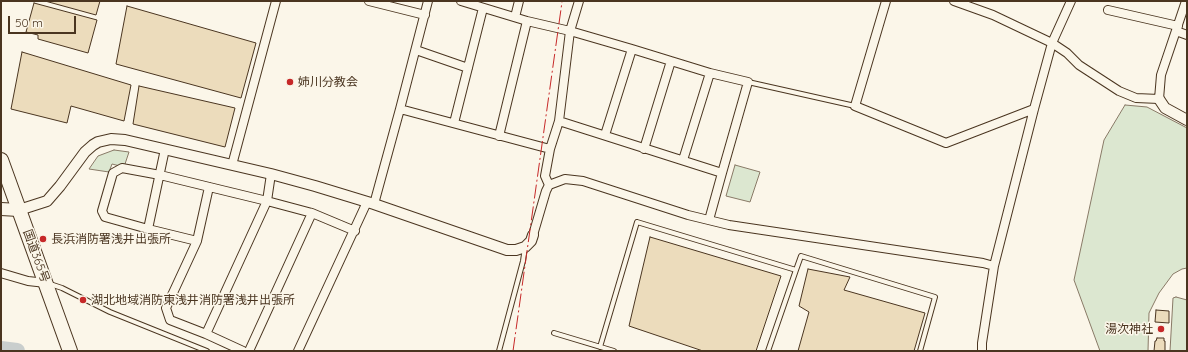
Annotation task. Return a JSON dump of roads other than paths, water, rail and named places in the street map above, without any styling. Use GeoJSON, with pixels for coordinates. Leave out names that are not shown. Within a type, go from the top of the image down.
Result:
{"type":"FeatureCollection","features":[{"type":"Feature","properties":{"kind":"highway","name":"国道365号"},"geometry":{"type":"LineString","coordinates":[[1,160],[70,351]]}},
{"type":"Feature","properties":{"kind":"main road"},"geometry":{"type":"LineString","coordinates":[[1,209],[19,210]]}},
{"type":"Feature","properties":{"kind":"street"},"geometry":{"type":"LineString","coordinates":[[232,165],[276,1]]}},
{"type":"Feature","properties":{"kind":"street"},"geometry":{"type":"LineString","coordinates":[[369,1],[425,15]]}},
{"type":"Feature","properties":{"kind":"street"},"geometry":{"type":"LineString","coordinates":[[298,351],[354,231],[371,203],[400,109],[428,1]]}},
{"type":"Feature","properties":{"kind":"street"},"geometry":{"type":"LineString","coordinates":[[461,1],[527,21],[570,31],[710,73],[748,82],[710,220]]}},
{"type":"Feature","properties":{"kind":"street"},"geometry":{"type":"LineString","coordinates":[[515,17],[519,1]]}},
{"type":"Feature","properties":{"kind":"street"},"geometry":{"type":"LineString","coordinates":[[549,185],[545,176],[550,150],[559,121],[570,31],[579,1]]}},
{"type":"Feature","properties":{"kind":"street"},"geometry":{"type":"LineString","coordinates":[[886,1],[856,106],[946,143],[1034,109]]}},
{"type":"Feature","properties":{"kind":"street"},"geometry":{"type":"LineString","coordinates":[[954,1],[993,15],[1052,43],[1067,53],[1079,64],[1119,91],[1136,98],[1159,99]]}},
{"type":"Feature","properties":{"kind":"street"},"geometry":{"type":"LineString","coordinates":[[982,351],[994,266],[1052,43],[1071,1]]}},
{"type":"Feature","properties":{"kind":"street"},"geometry":{"type":"LineString","coordinates":[[1186,1],[1161,75],[1159,99],[1165,108],[1187,120]]}},
{"type":"Feature","properties":{"kind":"street"},"geometry":{"type":"LineString","coordinates":[[454,123],[483,8]]}},
{"type":"Feature","properties":{"kind":"street"},"geometry":{"type":"LineString","coordinates":[[1108,10],[1177,28],[1187,34]]}},
{"type":"Feature","properties":{"kind":"street"},"geometry":{"type":"LineString","coordinates":[[499,136],[527,21]]}},
{"type":"Feature","properties":{"kind":"street"},"geometry":{"type":"LineString","coordinates":[[605,135],[632,49]]}},
{"type":"Feature","properties":{"kind":"street"},"geometry":{"type":"LineString","coordinates":[[416,50],[468,68]]}},
{"type":"Feature","properties":{"kind":"street"},"geometry":{"type":"LineString","coordinates":[[644,149],[671,61]]}},
{"type":"Feature","properties":{"kind":"street"},"geometry":{"type":"LineString","coordinates":[[683,160],[710,73]]}},
{"type":"Feature","properties":{"kind":"street"},"geometry":{"type":"LineString","coordinates":[[400,109],[550,150]]}},
{"type":"Feature","properties":{"kind":"street"},"geometry":{"type":"LineString","coordinates":[[559,121],[722,173]]}},
{"type":"Feature","properties":{"kind":"street"},"geometry":{"type":"LineString","coordinates":[[19,210],[47,201],[85,152],[98,142],[111,139],[125,140],[165,149],[315,186],[371,203],[507,250],[516,250],[525,247],[530,241],[549,185],[566,179],[583,181],[688,215],[730,226],[983,263],[994,266]]}},
{"type":"Feature","properties":{"kind":"street"},"geometry":{"type":"LineString","coordinates":[[148,229],[165,149]]}},
{"type":"Feature","properties":{"kind":"street"},"geometry":{"type":"LineString","coordinates":[[197,241],[105,217],[102,211],[113,173],[122,168],[160,175],[267,200],[312,213],[354,231]]}},
{"type":"Feature","properties":{"kind":"street"},"geometry":{"type":"LineString","coordinates":[[206,334],[267,200],[271,174]]}},
{"type":"Feature","properties":{"kind":"street"},"geometry":{"type":"LineString","coordinates":[[209,187],[197,241],[166,308],[170,320],[243,351]]}},
{"type":"Feature","properties":{"kind":"street"},"geometry":{"type":"LineString","coordinates":[[249,351],[312,213]]}},
{"type":"Feature","properties":{"kind":"street"},"geometry":{"type":"LineString","coordinates":[[1,273],[47,286]]}},
{"type":"Feature","properties":{"kind":"lane"},"geometry":{"type":"LineString","coordinates":[[748,82],[856,106]]}},
{"type":"Feature","properties":{"kind":"lane"},"geometry":{"type":"LineString","coordinates":[[600,347],[637,222],[796,270]]}},
{"type":"Feature","properties":{"kind":"lane"},"geometry":{"type":"LineString","coordinates":[[498,351],[523,261],[525,247]]}},
{"type":"Feature","properties":{"kind":"lane"},"geometry":{"type":"LineString","coordinates":[[768,351],[800,256],[935,297],[920,351]]}},
{"type":"Feature","properties":{"kind":"lane"},"geometry":{"type":"LineString","coordinates":[[47,286],[62,288],[110,312],[207,351]]}},
{"type":"Feature","properties":{"kind":"lane"},"geometry":{"type":"LineString","coordinates":[[554,332],[614,351]]}},
{"type":"Feature","properties":{"kind":"waterway"},"geometry":{"type":"LineString","coordinates":[[1,349],[17,351]]}},
{"type":"Feature","properties":{"kind":"place","name":"姉川分教会"},"geometry":{"type":"Point","coordinates":[290,82]}},
{"type":"Feature","properties":{"kind":"place","name":"長浜消防署浅井出張所"},"geometry":{"type":"Point","coordinates":[43,239]}},
{"type":"Feature","properties":{"kind":"place","name":"湖北地域消防東浅井消防署浅井出張所"},"geometry":{"type":"Point","coordinates":[83,300]}},
{"type":"Feature","properties":{"kind":"place","name":"湯次神社"},"geometry":{"type":"Point","coordinates":[1161,329]}}]}
